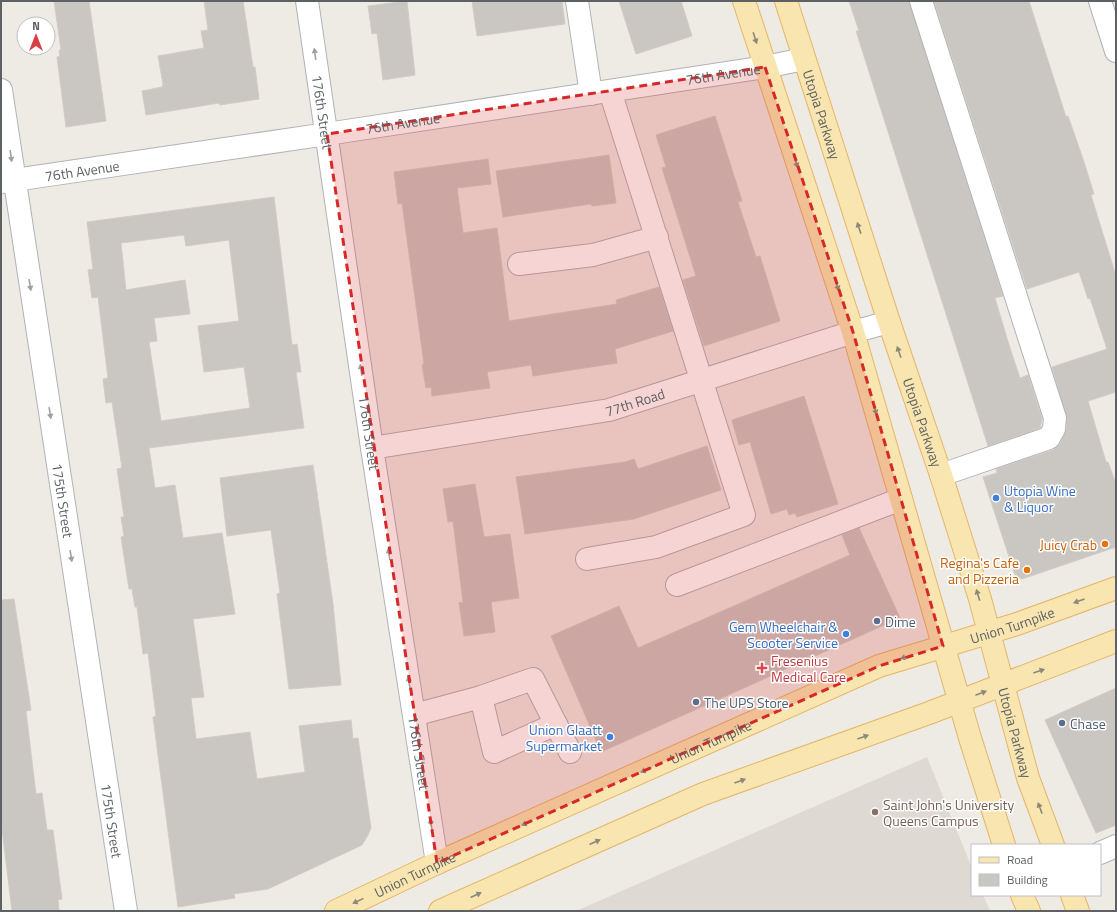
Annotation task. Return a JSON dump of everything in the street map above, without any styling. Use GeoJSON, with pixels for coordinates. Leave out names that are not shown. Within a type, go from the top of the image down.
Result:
{"type":"FeatureCollection","features":[{"type":"Feature","properties":{"kind":"main road"},"geometry":{"type":"LineString","coordinates":[[744,1],[853,332],[959,701],[1004,844]]}},
{"type":"Feature","properties":{"kind":"main road","name":"Utopia Parkway"},"geometry":{"type":"LineString","coordinates":[[786,1],[889,322],[941,475],[989,633],[1028,778],[1053,844]]}},
{"type":"Feature","properties":{"kind":"main road","name":"Union Turnpike"},"geometry":{"type":"LineString","coordinates":[[336,911],[437,863],[879,666],[1017,624],[1116,588]]}},
{"type":"Feature","properties":{"kind":"main road"},"geometry":{"type":"LineString","coordinates":[[440,911],[704,794],[1003,685],[1116,641]]}},
{"type":"Feature","properties":{"kind":"main road"},"geometry":{"type":"LineString","coordinates":[[1022,896],[1029,911]]}},
{"type":"Feature","properties":{"kind":"main road"},"geometry":{"type":"LineString","coordinates":[[1072,896],[1078,911]]}},
{"type":"Feature","properties":{"kind":"street","name":"176th Street"},"geometry":{"type":"LineString","coordinates":[[307,1],[372,448],[437,863]]}},
{"type":"Feature","properties":{"kind":"street"},"geometry":{"type":"LineString","coordinates":[[577,1],[600,92],[657,237],[744,515],[656,548],[587,559]]}},
{"type":"Feature","properties":{"kind":"street"},"geometry":{"type":"LineString","coordinates":[[921,1],[1056,418],[1054,429],[1049,438],[941,475]]}},
{"type":"Feature","properties":{"kind":"street"},"geometry":{"type":"LineString","coordinates":[[1100,1],[1116,51]]}},
{"type":"Feature","properties":{"kind":"street","name":"76th Avenue"},"geometry":{"type":"LineString","coordinates":[[8,181],[765,67],[804,59]]}},
{"type":"Feature","properties":{"kind":"street","name":"175th Street"},"geometry":{"type":"LineString","coordinates":[[1,90],[8,181],[126,911]]}},
{"type":"Feature","properties":{"kind":"street"},"geometry":{"type":"LineString","coordinates":[[519,264],[593,255],[657,237]]}},
{"type":"Feature","properties":{"kind":"street","name":"77th Road"},"geometry":{"type":"LineString","coordinates":[[372,448],[609,410],[853,332],[889,322]]}},
{"type":"Feature","properties":{"kind":"street"},"geometry":{"type":"LineString","coordinates":[[677,585],[901,499]]}},
{"type":"Feature","properties":{"kind":"street"},"geometry":{"type":"LineString","coordinates":[[414,715],[481,697],[533,679],[570,752]]}},
{"type":"Feature","properties":{"kind":"street"},"geometry":{"type":"LineString","coordinates":[[481,697],[494,752],[556,724]]}},
{"type":"Feature","properties":{"kind":"street"},"geometry":{"type":"LineString","coordinates":[[1101,853],[1116,846]]}},
{"type":"Feature","properties":{"kind":"highlighted area"},"geometry":{"type":"Polygon","coordinates":[[[765,67],[853,332],[943,646],[879,666],[437,863],[327,134],[765,67]]]}},
{"type":"Feature","properties":{"kind":"shaded area","name":"Saint John's University Queens Campus"},"geometry":{"type":"Polygon","coordinates":[[[927,757],[971,866],[971,896],[983,896],[990,911],[576,911],[927,757]]]}},
{"type":"Feature","properties":{"kind":"building"},"geometry":{"type":"Polygon","coordinates":[[[54,1],[89,1],[106,121],[66,127],[57,57],[60,56],[59,50],[61,50],[54,1]]]}},
{"type":"Feature","properties":{"kind":"building"},"geometry":{"type":"Polygon","coordinates":[[[204,1],[243,1],[253,67],[255,67],[259,99],[220,105],[219,103],[146,115],[142,91],[162,87],[163,84],[158,56],[204,48],[201,31],[208,30],[204,1]]]}},
{"type":"Feature","properties":{"kind":"building"},"geometry":{"type":"Polygon","coordinates":[[[407,1],[415,75],[383,80],[377,33],[372,34],[368,6],[407,1]]]}},
{"type":"Feature","properties":{"kind":"building"},"geometry":{"type":"Polygon","coordinates":[[[472,1],[562,1],[565,24],[477,36],[472,1]]]}},
{"type":"Feature","properties":{"kind":"building"},"geometry":{"type":"Polygon","coordinates":[[[619,1],[681,1],[692,36],[636,54],[619,1]]]}},
{"type":"Feature","properties":{"kind":"building"},"geometry":{"type":"Polygon","coordinates":[[[849,1],[909,1],[1003,296],[995,298],[1009,345],[1020,378],[1028,375],[1042,419],[1040,428],[988,446],[856,31],[859,31],[849,1]]]}},
{"type":"Feature","properties":{"kind":"building"},"geometry":{"type":"Polygon","coordinates":[[[934,1],[1029,1],[1066,117],[1068,116],[1084,162],[1094,194],[1091,195],[1116,276],[1116,392],[1088,401],[1106,462],[1108,462],[1116,484],[1116,547],[1022,579],[1015,575],[983,477],[997,473],[996,469],[1053,450],[1060,444],[1066,430],[1067,419],[1052,367],[1107,349],[1090,298],[1088,299],[1079,272],[1027,289],[934,1]]]}},
{"type":"Feature","properties":{"kind":"building"},"geometry":{"type":"Polygon","coordinates":[[[715,116],[742,201],[738,202],[756,257],[760,256],[780,321],[704,346],[683,280],[696,276],[662,168],[666,167],[656,135],[715,116]]]}},
{"type":"Feature","properties":{"kind":"building"},"geometry":{"type":"Polygon","coordinates":[[[609,155],[616,203],[592,206],[591,204],[503,217],[496,171],[609,155]]]}},
{"type":"Feature","properties":{"kind":"building"},"geometry":{"type":"Polygon","coordinates":[[[488,159],[491,184],[457,188],[463,233],[497,228],[509,321],[617,304],[616,300],[659,287],[673,331],[615,349],[617,363],[533,376],[531,365],[487,372],[490,388],[432,396],[431,387],[426,388],[422,365],[424,364],[402,203],[398,204],[394,172],[488,159]]]}},
{"type":"Feature","properties":{"kind":"building"},"geometry":{"type":"Polygon","coordinates":[[[274,197],[292,345],[297,344],[301,372],[296,372],[304,428],[149,448],[155,488],[175,485],[183,538],[222,533],[235,614],[193,619],[204,697],[191,698],[196,739],[250,732],[257,779],[305,772],[299,726],[351,720],[353,739],[358,738],[371,828],[362,845],[268,889],[234,894],[235,898],[178,907],[153,717],[156,716],[148,653],[143,654],[137,607],[135,607],[132,589],[129,589],[121,537],[124,536],[121,517],[124,517],[117,469],[122,468],[112,402],[106,403],[103,379],[108,378],[98,297],[92,298],[88,270],[93,269],[87,222],[274,197]],[[184,235],[121,243],[126,290],[185,280],[190,314],[154,318],[157,341],[149,342],[161,421],[250,408],[244,367],[204,372],[198,326],[239,321],[229,240],[186,246],[184,235]]]}},
{"type":"Feature","properties":{"kind":"building"},"geometry":{"type":"Polygon","coordinates":[[[804,396],[838,504],[797,517],[795,513],[789,515],[787,509],[771,514],[750,442],[739,445],[732,420],[804,396]]]}},
{"type":"Feature","properties":{"kind":"building"},"geometry":{"type":"Polygon","coordinates":[[[707,446],[721,490],[634,519],[525,534],[516,477],[625,462],[634,459],[638,469],[707,446]]]}},
{"type":"Feature","properties":{"kind":"building"},"geometry":{"type":"Polygon","coordinates":[[[313,465],[333,604],[341,685],[289,689],[277,594],[280,593],[271,530],[227,536],[220,478],[313,465]]]}},
{"type":"Feature","properties":{"kind":"building"},"geometry":{"type":"Polygon","coordinates":[[[475,484],[484,537],[510,534],[519,598],[491,602],[495,632],[464,636],[459,603],[463,602],[453,521],[448,522],[443,489],[475,484]]]}},
{"type":"Feature","properties":{"kind":"building"},"geometry":{"type":"Polygon","coordinates":[[[859,528],[900,618],[601,752],[551,636],[619,606],[638,648],[850,555],[842,535],[859,528]]]}},
{"type":"Feature","properties":{"kind":"building"},"geometry":{"type":"Polygon","coordinates":[[[14,599],[31,710],[26,711],[36,794],[42,793],[47,830],[53,830],[62,899],[58,900],[59,911],[12,911],[1,821],[1,600],[14,599]]]}},
{"type":"Feature","properties":{"kind":"building"},"geometry":{"type":"Polygon","coordinates":[[[1116,688],[1116,825],[1096,833],[1045,720],[1116,688]]]}},
{"type":"Feature","properties":{"kind":"place","name":"Utopia Wine & Liquor"},"geometry":{"type":"Point","coordinates":[996,498]}},
{"type":"Feature","properties":{"kind":"place","name":"Juicy Crab"},"geometry":{"type":"Point","coordinates":[1105,544]}},
{"type":"Feature","properties":{"kind":"place","name":"Regina's Cafe and Pizzeria"},"geometry":{"type":"Point","coordinates":[1027,570]}},
{"type":"Feature","properties":{"kind":"place","name":"Dime"},"geometry":{"type":"Point","coordinates":[877,621]}},
{"type":"Feature","properties":{"kind":"place","name":"Gem Wheelchair & Scooter Service"},"geometry":{"type":"Point","coordinates":[846,634]}},
{"type":"Feature","properties":{"kind":"place","name":"Fresenius Medical Care"},"geometry":{"type":"Point","coordinates":[762,668]}},
{"type":"Feature","properties":{"kind":"place","name":"The UPS Store"},"geometry":{"type":"Point","coordinates":[696,702]}},
{"type":"Feature","properties":{"kind":"place","name":"Chase"},"geometry":{"type":"Point","coordinates":[1062,723]}},
{"type":"Feature","properties":{"kind":"place","name":"Union Glaatt Supermarket"},"geometry":{"type":"Point","coordinates":[610,737]}},
{"type":"Feature","properties":{"kind":"place","name":"Saint John's University Queens Campus"},"geometry":{"type":"Point","coordinates":[875,812]}}]}
